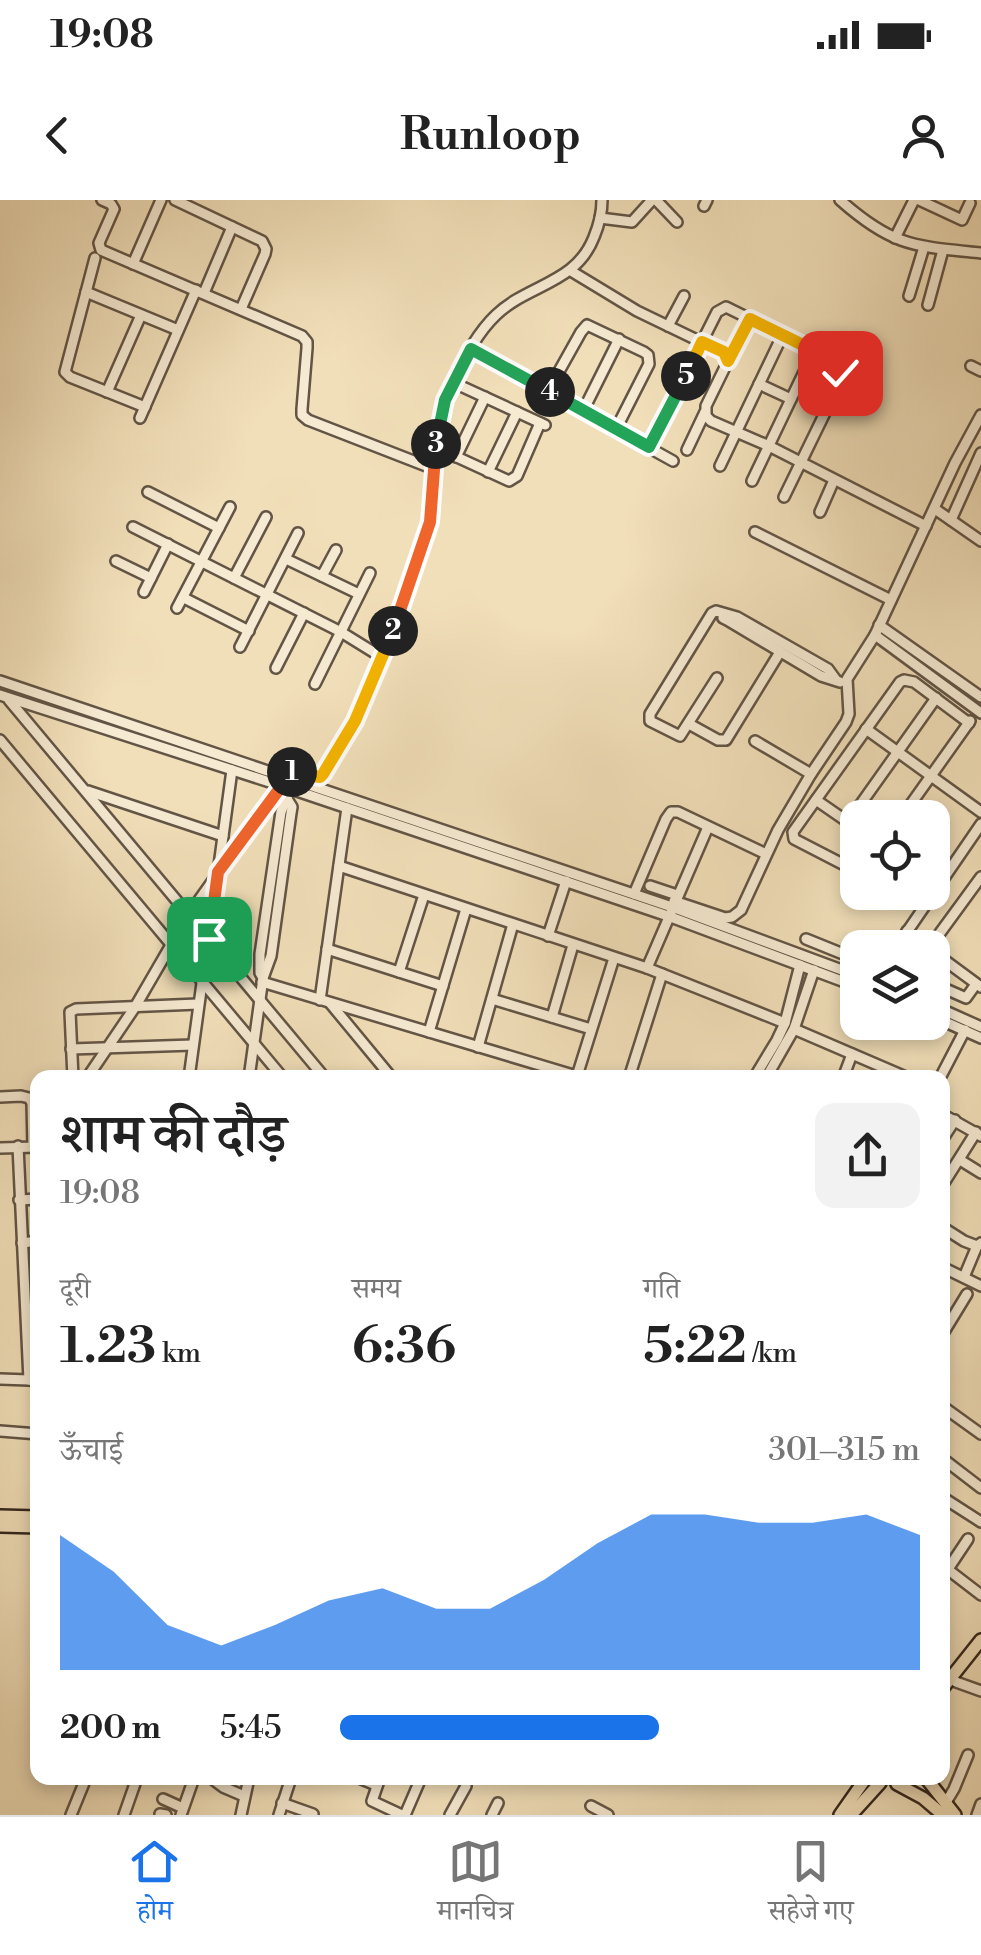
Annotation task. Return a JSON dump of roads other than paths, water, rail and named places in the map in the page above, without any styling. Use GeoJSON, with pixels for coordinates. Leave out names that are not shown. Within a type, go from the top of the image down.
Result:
{"type":"FeatureCollection","features":[{"type":"Feature","properties":{"kind":"main road"},"geometry":{"type":"LineString","coordinates":[[0,1516],[30,1517]]}},
{"type":"Feature","properties":{"kind":"main road"},"geometry":{"type":"LineString","coordinates":[[0,1526],[30,1527]]}},
{"type":"Feature","properties":{"kind":"main road"},"geometry":{"type":"LineString","coordinates":[[950,1679],[981,1640]]}},
{"type":"Feature","properties":{"kind":"main road"},"geometry":{"type":"LineString","coordinates":[[950,1690],[981,1652]]}},
{"type":"Feature","properties":{"kind":"main road"},"geometry":{"type":"LineString","coordinates":[[840,1815],[868,1785]]}},
{"type":"Feature","properties":{"kind":"main road"},"geometry":{"type":"LineString","coordinates":[[851,1815],[869,1785]]}},
{"type":"Feature","properties":{"kind":"main road"},"geometry":{"type":"LineString","coordinates":[[899,1785],[955,1815]]}},
{"type":"Feature","properties":{"kind":"main road"},"geometry":{"type":"LineString","coordinates":[[930,1785],[944,1809]]}},
{"type":"Feature","properties":{"kind":"street"},"geometry":{"type":"LineString","coordinates":[[102,200],[115,203],[99,247],[105,252],[302,336],[307,342],[302,415],[308,420],[434,469]]}},
{"type":"Feature","properties":{"kind":"street"},"geometry":{"type":"LineString","coordinates":[[134,264],[161,200]]}},
{"type":"Feature","properties":{"kind":"street"},"geometry":{"type":"LineString","coordinates":[[175,200],[262,241],[266,249],[241,309]]}},
{"type":"Feature","properties":{"kind":"street"},"geometry":{"type":"LineString","coordinates":[[318,782],[355,721],[383,658],[427,536],[436,446],[452,382],[496,315],[571,271],[590,247],[602,200]]}},
{"type":"Feature","properties":{"kind":"street"},"geometry":{"type":"LineString","coordinates":[[600,218],[632,222],[654,200],[677,222]]}},
{"type":"Feature","properties":{"kind":"street"},"geometry":{"type":"LineString","coordinates":[[840,200],[864,221],[895,238],[924,247],[981,253]]}},
{"type":"Feature","properties":{"kind":"street"},"geometry":{"type":"LineString","coordinates":[[895,238],[917,200],[962,220],[970,203]]}},
{"type":"Feature","properties":{"kind":"street"},"geometry":{"type":"LineString","coordinates":[[140,418],[178,330],[232,227]]}},
{"type":"Feature","properties":{"kind":"street"},"geometry":{"type":"LineString","coordinates":[[909,296],[924,247]]}},
{"type":"Feature","properties":{"kind":"street"},"geometry":{"type":"LineString","coordinates":[[928,305],[943,250]]}},
{"type":"Feature","properties":{"kind":"street"},"geometry":{"type":"LineString","coordinates":[[95,258],[65,372],[145,406]]}},
{"type":"Feature","properties":{"kind":"street"},"geometry":{"type":"LineString","coordinates":[[571,271],[626,305],[724,352],[728,361]]}},
{"type":"Feature","properties":{"kind":"street"},"geometry":{"type":"LineString","coordinates":[[86,292],[178,330]]}},
{"type":"Feature","properties":{"kind":"street"},"geometry":{"type":"LineString","coordinates":[[668,326],[684,296]]}},
{"type":"Feature","properties":{"kind":"street"},"geometry":{"type":"LineString","coordinates":[[649,447],[717,312],[720,308],[730,309],[814,351],[839,369],[841,378],[784,497]]}},
{"type":"Feature","properties":{"kind":"street"},"geometry":{"type":"LineString","coordinates":[[107,392],[141,315]]}},
{"type":"Feature","properties":{"kind":"street"},"geometry":{"type":"LineString","coordinates":[[687,450],[750,319]]}},
{"type":"Feature","properties":{"kind":"street"},"geometry":{"type":"LineString","coordinates":[[548,391],[584,327],[592,326],[648,354],[649,364],[616,429]]}},
{"type":"Feature","properties":{"kind":"street"},"geometry":{"type":"LineString","coordinates":[[720,466],[782,334]]}},
{"type":"Feature","properties":{"kind":"street"},"geometry":{"type":"LineString","coordinates":[[583,411],[619,340]]}},
{"type":"Feature","properties":{"kind":"street"},"geometry":{"type":"LineString","coordinates":[[471,349],[673,461]]}},
{"type":"Feature","properties":{"kind":"street"},"geometry":{"type":"LineString","coordinates":[[752,481],[814,351]]}},
{"type":"Feature","properties":{"kind":"street"},"geometry":{"type":"LineString","coordinates":[[436,446],[503,479],[513,480],[543,424],[452,382]]}},
{"type":"Feature","properties":{"kind":"street"},"geometry":{"type":"LineString","coordinates":[[759,384],[791,399]]}},
{"type":"Feature","properties":{"kind":"street"},"geometry":{"type":"LineString","coordinates":[[456,457],[485,397]]}},
{"type":"Feature","properties":{"kind":"street"},"geometry":{"type":"LineString","coordinates":[[488,472],[517,412]]}},
{"type":"Feature","properties":{"kind":"street"},"geometry":{"type":"LineString","coordinates":[[705,412],[711,421],[926,526]]}},
{"type":"Feature","properties":{"kind":"street"},"geometry":{"type":"LineString","coordinates":[[732,931],[766,854],[849,714],[846,686],[850,673],[877,630],[981,415]]}},
{"type":"Feature","properties":{"kind":"street"},"geometry":{"type":"LineString","coordinates":[[950,520],[981,453]]}},
{"type":"Feature","properties":{"kind":"street"},"geometry":{"type":"LineString","coordinates":[[820,512],[834,480]]}},
{"type":"Feature","properties":{"kind":"street"},"geometry":{"type":"LineString","coordinates":[[148,492],[219,528]]}},
{"type":"Feature","properties":{"kind":"street"},"geometry":{"type":"LineString","coordinates":[[177,608],[230,506]]}},
{"type":"Feature","properties":{"kind":"street"},"geometry":{"type":"LineString","coordinates":[[935,509],[980,537]]}},
{"type":"Feature","properties":{"kind":"street"},"geometry":{"type":"LineString","coordinates":[[234,578],[266,518]]}},
{"type":"Feature","properties":{"kind":"street"},"geometry":{"type":"LineString","coordinates":[[133,527],[340,632],[383,658]]}},
{"type":"Feature","properties":{"kind":"street"},"geometry":{"type":"LineString","coordinates":[[755,532],[891,600]]}},
{"type":"Feature","properties":{"kind":"street"},"geometry":{"type":"LineString","coordinates":[[240,647],[298,534]]}},
{"type":"Feature","properties":{"kind":"street"},"geometry":{"type":"LineString","coordinates":[[144,592],[168,544]]}},
{"type":"Feature","properties":{"kind":"street"},"geometry":{"type":"LineString","coordinates":[[322,576],[336,550]]}},
{"type":"Feature","properties":{"kind":"street"},"geometry":{"type":"LineString","coordinates":[[286,559],[359,594]]}},
{"type":"Feature","properties":{"kind":"street"},"geometry":{"type":"LineString","coordinates":[[116,561],[151,578]]}},
{"type":"Feature","properties":{"kind":"street"},"geometry":{"type":"LineString","coordinates":[[315,684],[370,572]]}},
{"type":"Feature","properties":{"kind":"street"},"geometry":{"type":"LineString","coordinates":[[184,598],[248,631]]}},
{"type":"Feature","properties":{"kind":"street"},"geometry":{"type":"LineString","coordinates":[[717,678],[683,734],[677,736],[649,718],[716,611],[736,617],[828,669],[836,680]]}},
{"type":"Feature","properties":{"kind":"street"},"geometry":{"type":"LineString","coordinates":[[276,668],[304,614]]}},
{"type":"Feature","properties":{"kind":"street"},"geometry":{"type":"LineString","coordinates":[[724,614],[724,618],[780,652],[846,686]]}},
{"type":"Feature","properties":{"kind":"street"},"geometry":{"type":"LineString","coordinates":[[877,630],[981,697]]}},
{"type":"Feature","properties":{"kind":"street"},"geometry":{"type":"LineString","coordinates":[[877,630],[979,712],[913,800]]}},
{"type":"Feature","properties":{"kind":"street"},"geometry":{"type":"LineString","coordinates":[[689,724],[718,740],[726,740],[780,652]]}},
{"type":"Feature","properties":{"kind":"street"},"geometry":{"type":"LineString","coordinates":[[0,681],[286,788],[318,782],[673,905],[840,970]]}},
{"type":"Feature","properties":{"kind":"street"},"geometry":{"type":"LineString","coordinates":[[840,863],[794,839],[793,832],[900,682],[914,682],[969,723]]}},
{"type":"Feature","properties":{"kind":"street"},"geometry":{"type":"LineString","coordinates":[[4,696],[566,881],[725,918],[738,914]]}},
{"type":"Feature","properties":{"kind":"street"},"geometry":{"type":"LineString","coordinates":[[4,696],[318,1070]]}},
{"type":"Feature","properties":{"kind":"street"},"geometry":{"type":"LineString","coordinates":[[869,800],[936,698]]}},
{"type":"Feature","properties":{"kind":"street"},"geometry":{"type":"LineString","coordinates":[[866,729],[981,812]]}},
{"type":"Feature","properties":{"kind":"street"},"geometry":{"type":"LineString","coordinates":[[0,740],[277,1070]]}},
{"type":"Feature","properties":{"kind":"street"},"geometry":{"type":"LineString","coordinates":[[755,741],[811,774]]}},
{"type":"Feature","properties":{"kind":"street"},"geometry":{"type":"LineString","coordinates":[[209,939],[232,770]]}},
{"type":"Feature","properties":{"kind":"street"},"geometry":{"type":"LineString","coordinates":[[92,1070],[135,1007],[188,914],[286,788]]}},
{"type":"Feature","properties":{"kind":"street"},"geometry":{"type":"LineString","coordinates":[[250,1070],[292,814],[286,788]]}},
{"type":"Feature","properties":{"kind":"street"},"geometry":{"type":"LineString","coordinates":[[84,790],[223,836]]}},
{"type":"Feature","properties":{"kind":"street"},"geometry":{"type":"LineString","coordinates":[[816,800],[840,817]]}},
{"type":"Feature","properties":{"kind":"street"},"geometry":{"type":"LineString","coordinates":[[347,808],[327,949],[325,1001],[385,1070]]}},
{"type":"Feature","properties":{"kind":"street"},"geometry":{"type":"LineString","coordinates":[[634,894],[668,815],[678,812],[766,854]]}},
{"type":"Feature","properties":{"kind":"street"},"geometry":{"type":"LineString","coordinates":[[950,864],[981,824]]}},
{"type":"Feature","properties":{"kind":"street"},"geometry":{"type":"LineString","coordinates":[[648,968],[708,827]]}},
{"type":"Feature","properties":{"kind":"street"},"geometry":{"type":"LineString","coordinates":[[339,866],[648,968],[789,1026],[881,1070]]}},
{"type":"Feature","properties":{"kind":"street"},"geometry":{"type":"LineString","coordinates":[[943,930],[981,877]]}},
{"type":"Feature","properties":{"kind":"street"},"geometry":{"type":"LineString","coordinates":[[548,936],[566,881]]}},
{"type":"Feature","properties":{"kind":"street"},"geometry":{"type":"LineString","coordinates":[[650,886],[673,905],[800,965],[840,979]]}},
{"type":"Feature","properties":{"kind":"street"},"geometry":{"type":"LineString","coordinates":[[399,972],[424,894]]}},
{"type":"Feature","properties":{"kind":"street"},"geometry":{"type":"LineString","coordinates":[[430,1032],[466,908]]}},
{"type":"Feature","properties":{"kind":"street"},"geometry":{"type":"LineString","coordinates":[[478,1047],[513,924]]}},
{"type":"Feature","properties":{"kind":"street"},"geometry":{"type":"LineString","coordinates":[[806,940],[840,953]]}},
{"type":"Feature","properties":{"kind":"street"},"geometry":{"type":"LineString","coordinates":[[552,1017],[573,945]]}},
{"type":"Feature","properties":{"kind":"street"},"geometry":{"type":"LineString","coordinates":[[327,949],[443,986]]}},
{"type":"Feature","properties":{"kind":"street"},"geometry":{"type":"LineString","coordinates":[[581,1070],[614,958]]}},
{"type":"Feature","properties":{"kind":"street"},"geometry":{"type":"LineString","coordinates":[[950,964],[978,986],[966,998],[950,991]]}},
{"type":"Feature","properties":{"kind":"street"},"geometry":{"type":"LineString","coordinates":[[759,1070],[789,1026],[800,965]]}},
{"type":"Feature","properties":{"kind":"street"},"geometry":{"type":"LineString","coordinates":[[770,1070],[814,970]]}},
{"type":"Feature","properties":{"kind":"street"},"geometry":{"type":"LineString","coordinates":[[632,1070],[662,974]]}},
{"type":"Feature","properties":{"kind":"street"},"geometry":{"type":"LineString","coordinates":[[263,980],[542,1070]]}},
{"type":"Feature","properties":{"kind":"street"},"geometry":{"type":"LineString","coordinates":[[190,1070],[202,983]]}},
{"type":"Feature","properties":{"kind":"street"},"geometry":{"type":"LineString","coordinates":[[492,999],[591,1029]]}},
{"type":"Feature","properties":{"kind":"street"},"geometry":{"type":"LineString","coordinates":[[72,1070],[70,1012],[198,1004]]}},
{"type":"Feature","properties":{"kind":"street"},"geometry":{"type":"LineString","coordinates":[[950,1013],[981,1028]]}},
{"type":"Feature","properties":{"kind":"street"},"geometry":{"type":"LineString","coordinates":[[950,1024],[981,1038]]}},
{"type":"Feature","properties":{"kind":"street"},"geometry":{"type":"LineString","coordinates":[[944,1070],[965,1030]]}},
{"type":"Feature","properties":{"kind":"street"},"geometry":{"type":"LineString","coordinates":[[71,1049],[193,1045]]}},
{"type":"Feature","properties":{"kind":"street"},"geometry":{"type":"LineString","coordinates":[[846,1070],[852,1054]]}},
{"type":"Feature","properties":{"kind":"street"},"geometry":{"type":"LineString","coordinates":[[0,1097],[30,1098]]}},
{"type":"Feature","properties":{"kind":"street"},"geometry":{"type":"LineString","coordinates":[[950,1118],[978,1134],[950,1174]]}},
{"type":"Feature","properties":{"kind":"street"},"geometry":{"type":"LineString","coordinates":[[950,1128],[955,1120]]}},
{"type":"Feature","properties":{"kind":"street"},"geometry":{"type":"LineString","coordinates":[[18,1146],[30,1316]]}},
{"type":"Feature","properties":{"kind":"street"},"geometry":{"type":"LineString","coordinates":[[0,1148],[30,1146]]}},
{"type":"Feature","properties":{"kind":"street"},"geometry":{"type":"LineString","coordinates":[[960,1160],[981,1173]]}},
{"type":"Feature","properties":{"kind":"street"},"geometry":{"type":"LineString","coordinates":[[20,1200],[30,1199]]}},
{"type":"Feature","properties":{"kind":"street"},"geometry":{"type":"LineString","coordinates":[[950,1233],[979,1245],[964,1277]]}},
{"type":"Feature","properties":{"kind":"street"},"geometry":{"type":"LineString","coordinates":[[22,1243],[30,1242]]}},
{"type":"Feature","properties":{"kind":"street"},"geometry":{"type":"LineString","coordinates":[[950,1271],[981,1286]]}},
{"type":"Feature","properties":{"kind":"street"},"geometry":{"type":"LineString","coordinates":[[950,1322],[967,1294]]}},
{"type":"Feature","properties":{"kind":"street"},"geometry":{"type":"LineString","coordinates":[[0,1379],[30,1380]]}},
{"type":"Feature","properties":{"kind":"street"},"geometry":{"type":"LineString","coordinates":[[950,1412],[981,1434]]}},
{"type":"Feature","properties":{"kind":"street"},"geometry":{"type":"LineString","coordinates":[[0,1431],[30,1433]]}},
{"type":"Feature","properties":{"kind":"street"},"geometry":{"type":"LineString","coordinates":[[950,1464],[981,1488]]}},
{"type":"Feature","properties":{"kind":"street"},"geometry":{"type":"LineString","coordinates":[[950,1502],[981,1522]]}},
{"type":"Feature","properties":{"kind":"street"},"geometry":{"type":"LineString","coordinates":[[950,1560],[968,1540]]}},
{"type":"Feature","properties":{"kind":"street"},"geometry":{"type":"LineString","coordinates":[[950,1570],[981,1594]]}},
{"type":"Feature","properties":{"kind":"street"},"geometry":{"type":"LineString","coordinates":[[956,1682],[981,1690]]}},
{"type":"Feature","properties":{"kind":"street"},"geometry":{"type":"LineString","coordinates":[[944,1809],[968,1754]]}},
{"type":"Feature","properties":{"kind":"street"},"geometry":{"type":"LineString","coordinates":[[71,1815],[83,1785]]}},
{"type":"Feature","properties":{"kind":"street"},"geometry":{"type":"LineString","coordinates":[[124,1815],[135,1785]]}},
{"type":"Feature","properties":{"kind":"street"},"geometry":{"type":"LineString","coordinates":[[163,1799],[182,1811],[191,1785]]}},
{"type":"Feature","properties":{"kind":"street"},"geometry":{"type":"LineString","coordinates":[[220,1785],[244,1796]]}},
{"type":"Feature","properties":{"kind":"street"},"geometry":{"type":"LineString","coordinates":[[241,1815],[247,1785]]}},
{"type":"Feature","properties":{"kind":"street"},"geometry":{"type":"LineString","coordinates":[[279,1815],[288,1785]]}},
{"type":"Feature","properties":{"kind":"street"},"geometry":{"type":"LineString","coordinates":[[377,1785],[372,1801],[404,1815],[417,1785]]}},
{"type":"Feature","properties":{"kind":"street"},"geometry":{"type":"LineString","coordinates":[[450,1815],[466,1786]]}},
{"type":"Feature","properties":{"kind":"street"},"geometry":{"type":"LineString","coordinates":[[282,1803],[314,1814]]}},
{"type":"Feature","properties":{"kind":"street"},"geometry":{"type":"LineString","coordinates":[[492,1815],[498,1803]]}},
{"type":"Feature","properties":{"kind":"street"},"geometry":{"type":"LineString","coordinates":[[977,1815],[981,1804]]}},
{"type":"Feature","properties":{"kind":"street"},"geometry":{"type":"LineString","coordinates":[[591,1806],[608,1815]]}}]}
